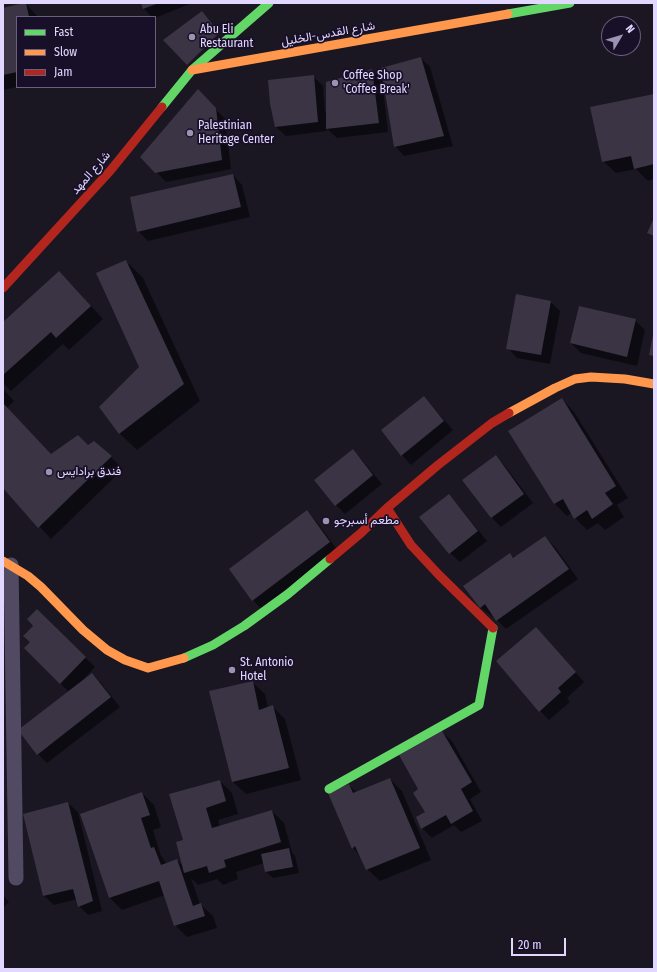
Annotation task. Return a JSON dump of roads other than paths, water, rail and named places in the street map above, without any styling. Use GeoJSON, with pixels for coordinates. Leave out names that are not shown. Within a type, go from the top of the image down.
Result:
{"type":"FeatureCollection","features":[{"type":"Feature","properties":{"kind":"street"},"geometry":{"type":"LineString","coordinates":[[192,70],[270,3]]}},
{"type":"Feature","properties":{"kind":"street","name":"شارع القدس-الخليل"},"geometry":{"type":"LineString","coordinates":[[192,70],[570,3]]}},
{"type":"Feature","properties":{"kind":"street","name":"شارع المهد"},"geometry":{"type":"LineString","coordinates":[[3,288],[110,171],[192,70]]}},
{"type":"Feature","properties":{"kind":"street"},"geometry":{"type":"LineString","coordinates":[[7,563],[42,586],[70,618],[107,650],[125,660],[148,668],[178,660],[213,646],[244,626],[288,594],[438,465],[492,423],[555,388],[575,379],[591,377],[654,384]]}},
{"type":"Feature","properties":{"kind":"street"},"geometry":{"type":"LineString","coordinates":[[329,789],[479,705],[493,627],[439,575],[411,545],[387,508]]}},
{"type":"Feature","properties":{"kind":"street"},"geometry":{"type":"LineString","coordinates":[[7,563],[16,878]]}},
{"type":"Feature","properties":{"kind":"place","name":"Abu Eli Restaurant"},"geometry":{"type":"Point","coordinates":[192,37]}},
{"type":"Feature","properties":{"kind":"place","name":"Coffee Shop 'Coffee Break'"},"geometry":{"type":"Point","coordinates":[335,83]}},
{"type":"Feature","properties":{"kind":"place","name":"Palestinian Heritage Center"},"geometry":{"type":"Point","coordinates":[190,133]}},
{"type":"Feature","properties":{"kind":"place","name":"فندق برادايس"},"geometry":{"type":"Point","coordinates":[49,472]}},
{"type":"Feature","properties":{"kind":"place","name":"مطعم أسبرجو"},"geometry":{"type":"Point","coordinates":[326,521]}},
{"type":"Feature","properties":{"kind":"place","name":"St. Antonio Hotel"},"geometry":{"type":"Point","coordinates":[232,670]}}]}
